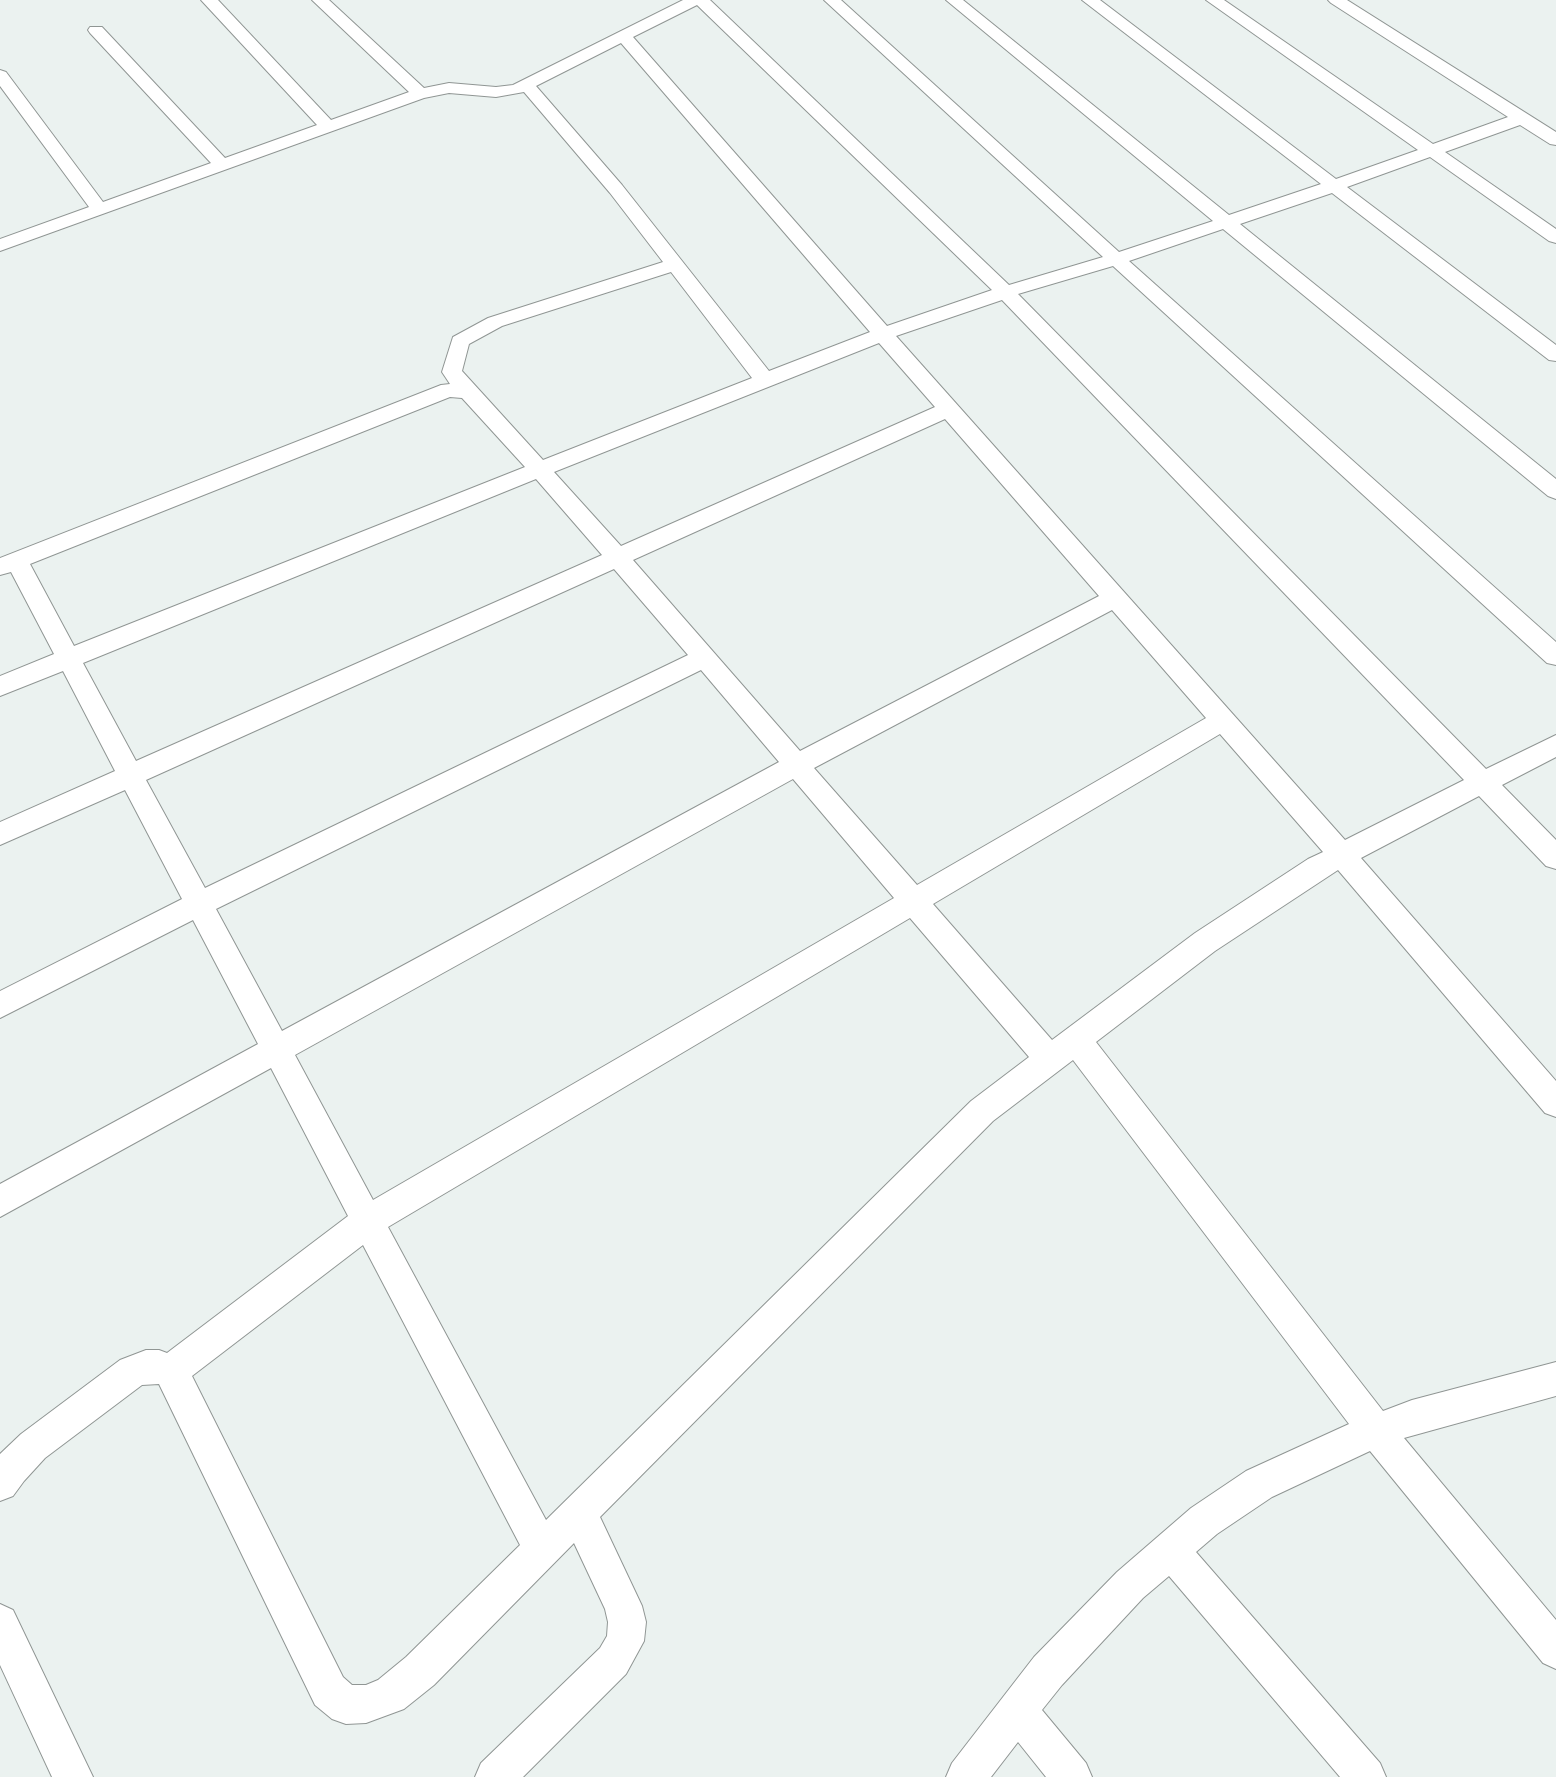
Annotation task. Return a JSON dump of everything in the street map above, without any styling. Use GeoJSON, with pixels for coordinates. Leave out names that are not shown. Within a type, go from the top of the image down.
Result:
{"type":"FeatureCollection","features":[{"type":"Feature","properties":{"kind":"street"},"geometry":{"type":"LineString","coordinates":[[209,0],[328,127]]}},
{"type":"Feature","properties":{"kind":"street"},"geometry":{"type":"LineString","coordinates":[[320,0],[420,94]]}},
{"type":"Feature","properties":{"kind":"street"},"geometry":{"type":"LineString","coordinates":[[0,245],[420,94],[449,88],[507,91],[527,85],[695,0]]}},
{"type":"Feature","properties":{"kind":"street"},"geometry":{"type":"LineString","coordinates":[[701,0],[1005,292],[1556,858]]}},
{"type":"Feature","properties":{"kind":"street"},"geometry":{"type":"LineString","coordinates":[[832,0],[1556,656]]}},
{"type":"Feature","properties":{"kind":"street"},"geometry":{"type":"LineString","coordinates":[[954,0],[1556,491]]}},
{"type":"Feature","properties":{"kind":"street"},"geometry":{"type":"LineString","coordinates":[[1090,0],[1556,355]]}},
{"type":"Feature","properties":{"kind":"street"},"geometry":{"type":"LineString","coordinates":[[1214,0],[1556,237]]}},
{"type":"Feature","properties":{"kind":"street"},"geometry":{"type":"LineString","coordinates":[[1336,0],[1556,140]]}},
{"type":"Feature","properties":{"kind":"street"},"geometry":{"type":"LineString","coordinates":[[96,30],[223,166]]}},
{"type":"Feature","properties":{"kind":"street"},"geometry":{"type":"LineString","coordinates":[[623,36],[1342,855],[1556,1103]]}},
{"type":"Feature","properties":{"kind":"street"},"geometry":{"type":"LineString","coordinates":[[0,76],[100,210]]}},
{"type":"Feature","properties":{"kind":"street"},"geometry":{"type":"LineString","coordinates":[[527,85],[616,190],[765,380]]}},
{"type":"Feature","properties":{"kind":"street"},"geometry":{"type":"LineString","coordinates":[[0,686],[540,469],[883,334],[1005,292],[1116,259],[1334,186],[1522,118]]}},
{"type":"Feature","properties":{"kind":"street"},"geometry":{"type":"LineString","coordinates":[[675,264],[495,322],[460,341],[452,372],[618,558],[1050,1060]]}},
{"type":"Feature","properties":{"kind":"street"},"geometry":{"type":"LineString","coordinates":[[468,392],[448,390],[8,563],[68,658],[542,1549]]}},
{"type":"Feature","properties":{"kind":"street"},"geometry":{"type":"LineString","coordinates":[[0,834],[130,774],[949,409]]}},
{"type":"Feature","properties":{"kind":"street"},"geometry":{"type":"LineString","coordinates":[[0,1201],[796,764],[1116,598]]}},
{"type":"Feature","properties":{"kind":"street"},"geometry":{"type":"LineString","coordinates":[[0,1004],[199,904],[704,658]]}},
{"type":"Feature","properties":{"kind":"street"},"geometry":{"type":"LineString","coordinates":[[171,1372],[368,1221],[1223,720]]}},
{"type":"Feature","properties":{"kind":"street"},"geometry":{"type":"LineString","coordinates":[[0,1483],[11,1468],[33,1446],[132,1372],[146,1367],[159,1367],[171,1372],[329,1691],[346,1706],[366,1704],[390,1696],[420,1671],[982,1111],[1205,942],[1318,867],[1556,745]]}},
{"type":"Feature","properties":{"kind":"street"},"geometry":{"type":"LineString","coordinates":[[1076,1040],[1376,1432],[1556,1650]]}},
{"type":"Feature","properties":{"kind":"street"},"geometry":{"type":"LineString","coordinates":[[966,1777],[1048,1671],[1130,1585],[1204,1521],[1259,1484],[1339,1446],[1412,1417],[1556,1378]]}},
{"type":"Feature","properties":{"kind":"street"},"geometry":{"type":"LineString","coordinates":[[495,1777],[613,1661],[625,1641],[627,1622],[623,1606],[579,1513]]}},
{"type":"Feature","properties":{"kind":"street"},"geometry":{"type":"LineString","coordinates":[[1170,1550],[1366,1777]]}},
{"type":"Feature","properties":{"kind":"street"},"geometry":{"type":"LineString","coordinates":[[0,1623],[73,1777]]}},
{"type":"Feature","properties":{"kind":"street"},"geometry":{"type":"LineString","coordinates":[[1017,1711],[1072,1777]]}}]}
